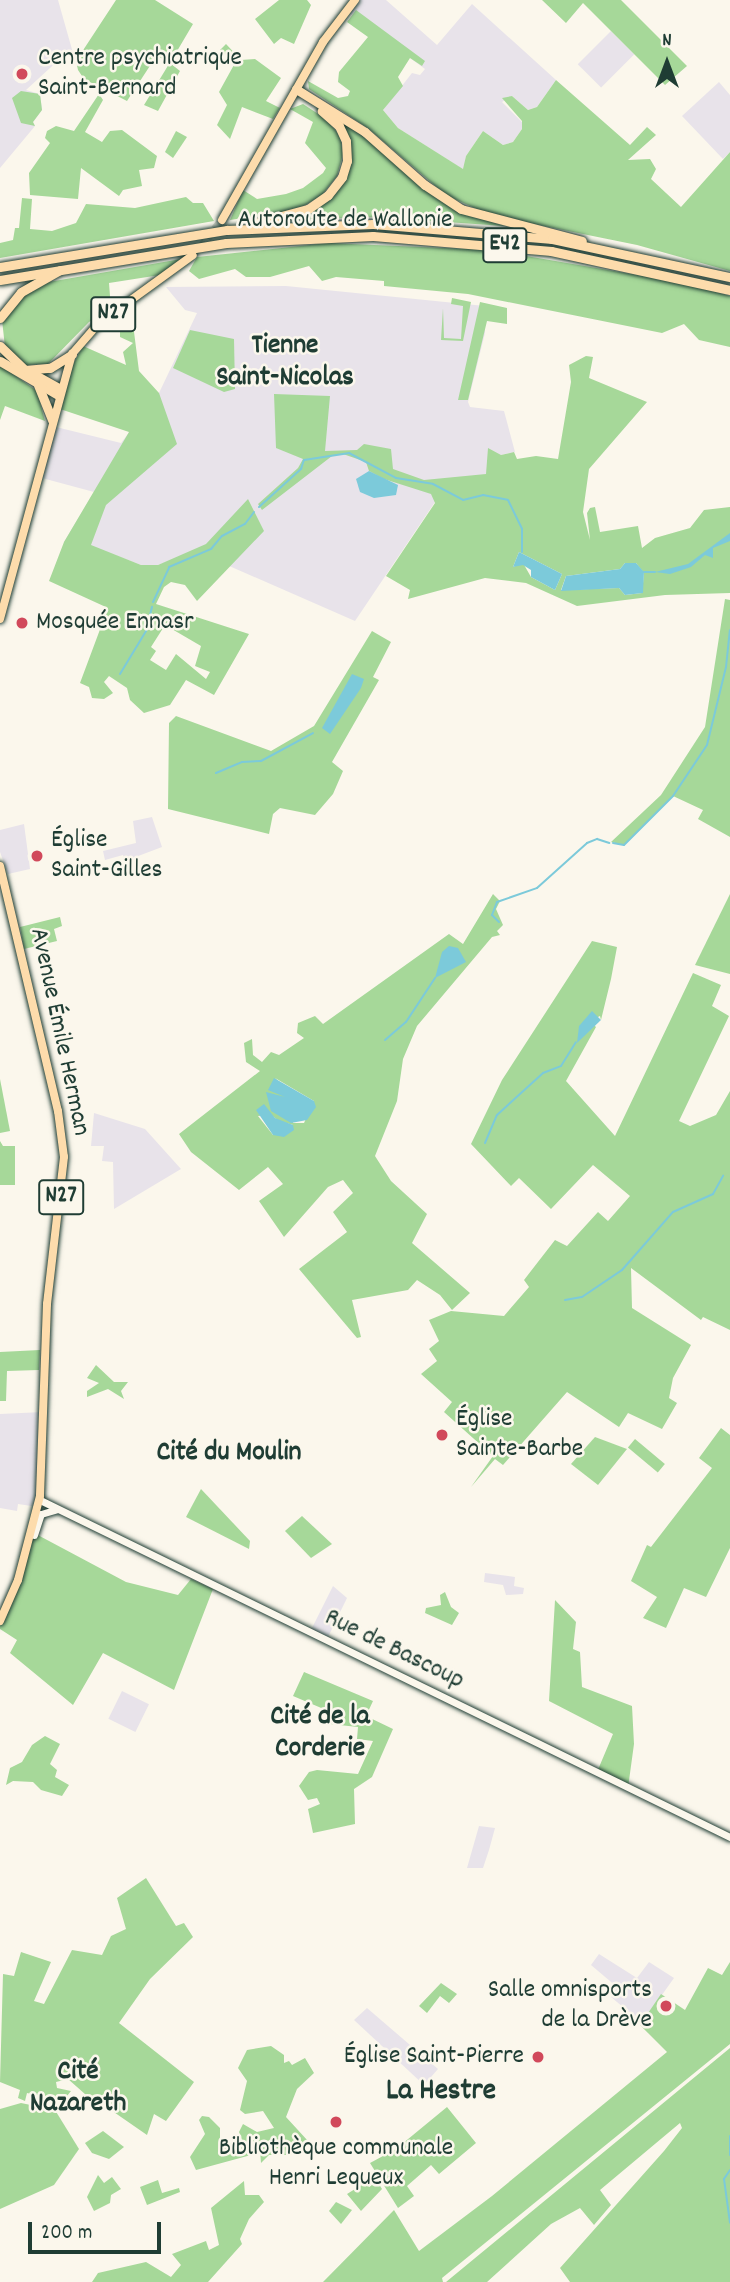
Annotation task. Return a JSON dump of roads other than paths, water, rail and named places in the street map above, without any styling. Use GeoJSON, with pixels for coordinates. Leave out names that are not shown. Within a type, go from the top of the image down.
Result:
{"type":"FeatureCollection","features":[{"type":"Feature","properties":{"kind":"highway"},"geometry":{"type":"LineString","coordinates":[[227,230],[297,214],[328,195],[342,177],[348,154],[339,126],[295,92]]}},
{"type":"Feature","properties":{"kind":"highway"},"geometry":{"type":"LineString","coordinates":[[295,92],[365,132],[425,185],[461,209],[499,222],[572,236],[589,245]]}},
{"type":"Feature","properties":{"kind":"highway","name":"Autoroute de Wallonie"},"geometry":{"type":"LineString","coordinates":[[0,267],[227,230],[425,226],[589,245],[730,277]]}},
{"type":"Feature","properties":{"kind":"highway","name":"Autoroute de Wallonie"},"geometry":{"type":"LineString","coordinates":[[0,279],[64,267],[263,240],[423,238],[587,257],[730,290]]}},
{"type":"Feature","properties":{"kind":"highway"},"geometry":{"type":"LineString","coordinates":[[0,318],[21,292],[64,267]]}},
{"type":"Feature","properties":{"kind":"highway"},"geometry":{"type":"LineString","coordinates":[[0,346],[24,370],[59,392]]}},
{"type":"Feature","properties":{"kind":"highway"},"geometry":{"type":"LineString","coordinates":[[24,370],[50,368],[72,354]]}},
{"type":"Feature","properties":{"kind":"highway"},"geometry":{"type":"LineString","coordinates":[[0,361],[37,384],[59,392]]}},
{"type":"Feature","properties":{"kind":"highway"},"geometry":{"type":"LineString","coordinates":[[37,384],[52,420]]}},
{"type":"Feature","properties":{"kind":"main road"},"geometry":{"type":"LineString","coordinates":[[222,220],[330,31],[355,0]]}},
{"type":"Feature","properties":{"kind":"main road","name":"N27"},"geometry":{"type":"LineString","coordinates":[[0,620],[59,392],[72,354],[98,324],[176,270],[193,255]]}},
{"type":"Feature","properties":{"kind":"main road","name":"Avenue Émile Herman"},"geometry":{"type":"LineString","coordinates":[[0,866],[64,1141],[64,1172],[47,1304],[40,1500],[23,1561],[0,1621]]}},
{"type":"Feature","properties":{"kind":"main road","name":"Rue de Bascoup"},"geometry":{"type":"LineString","coordinates":[[40,1500],[730,1837]]}},
{"type":"Feature","properties":{"kind":"main road"},"geometry":{"type":"LineString","coordinates":[[23,1561],[41,1514],[59,1509]]}},
{"type":"Feature","properties":{"kind":"water"},"geometry":{"type":"Polygon","coordinates":[[[369,471],[398,485],[396,495],[374,498],[360,492],[356,479],[369,471]]]}},
{"type":"Feature","properties":{"kind":"water"},"geometry":{"type":"Polygon","coordinates":[[[730,533],[730,541],[713,548],[713,558],[705,555],[691,567],[670,574],[655,572],[688,564],[730,533]]]}},
{"type":"Feature","properties":{"kind":"water"},"geometry":{"type":"Polygon","coordinates":[[[519,552],[562,574],[555,590],[531,577],[531,570],[523,565],[513,567],[519,552]]]}},
{"type":"Feature","properties":{"kind":"water"},"geometry":{"type":"Polygon","coordinates":[[[625,563],[636,563],[644,572],[643,593],[625,595],[619,588],[561,591],[566,576],[620,569],[625,563]]]}},
{"type":"Feature","properties":{"kind":"water"},"geometry":{"type":"Polygon","coordinates":[[[352,674],[364,679],[361,688],[330,734],[322,728],[352,674]]]}},
{"type":"Feature","properties":{"kind":"water"},"geometry":{"type":"Polygon","coordinates":[[[449,946],[458,948],[466,962],[435,978],[442,952],[449,946]]]}},
{"type":"Feature","properties":{"kind":"water"},"geometry":{"type":"Polygon","coordinates":[[[592,1011],[601,1020],[577,1043],[579,1026],[592,1011]]]}},
{"type":"Feature","properties":{"kind":"water"},"geometry":{"type":"Polygon","coordinates":[[[274,1078],[314,1101],[316,1107],[307,1120],[291,1123],[271,1111],[266,1092],[285,1097],[268,1090],[274,1078]]]}},
{"type":"Feature","properties":{"kind":"water"},"geometry":{"type":"Polygon","coordinates":[[[264,1104],[275,1118],[293,1125],[294,1130],[284,1137],[273,1135],[256,1110],[264,1104]]]}},
{"type":"Feature","properties":{"kind":"waterway"},"geometry":{"type":"LineString","coordinates":[[259,507],[301,469],[304,460],[349,453],[396,478],[433,484],[463,500],[483,495],[508,500],[522,529],[522,552]]}},
{"type":"Feature","properties":{"kind":"waterway"},"geometry":{"type":"LineString","coordinates":[[153,602],[169,567],[211,549],[222,536],[245,524],[254,512]]}},
{"type":"Feature","properties":{"kind":"waterway"},"geometry":{"type":"LineString","coordinates":[[644,572],[655,572]]}},
{"type":"Feature","properties":{"kind":"waterway"},"geometry":{"type":"LineString","coordinates":[[120,674],[146,631],[152,607]]}},
{"type":"Feature","properties":{"kind":"waterway"},"geometry":{"type":"LineString","coordinates":[[613,843],[624,845],[673,796],[707,745],[726,667],[730,630]]}},
{"type":"Feature","properties":{"kind":"waterway"},"geometry":{"type":"LineString","coordinates":[[216,773],[242,762],[261,761],[313,733]]}},
{"type":"Feature","properties":{"kind":"waterway"},"geometry":{"type":"LineString","coordinates":[[499,922],[492,915],[497,902],[537,888],[587,843],[597,839],[609,843]]}},
{"type":"Feature","properties":{"kind":"waterway"},"geometry":{"type":"LineString","coordinates":[[385,1040],[406,1022],[435,978]]}},
{"type":"Feature","properties":{"kind":"waterway"},"geometry":{"type":"LineString","coordinates":[[485,1143],[497,1115],[543,1073],[561,1066],[576,1042]]}},
{"type":"Feature","properties":{"kind":"waterway"},"geometry":{"type":"LineString","coordinates":[[565,1300],[582,1297],[622,1270],[673,1212],[713,1194],[723,1176]]}},
{"type":"Feature","properties":{"kind":"waterway"},"geometry":{"type":"LineString","coordinates":[[730,2136],[730,2155]]}},
{"type":"Feature","properties":{"kind":"waterway"},"geometry":{"type":"LineString","coordinates":[[730,2170],[724,2179],[730,2223]]}},
{"type":"Feature","properties":{"kind":"tunnel"},"geometry":{"type":"LineString","coordinates":[[200,248],[222,220]]}},
{"type":"Feature","properties":{"kind":"place","name":"Centre psychiatrique Saint-Bernard"},"geometry":{"type":"Point","coordinates":[22,74]}},
{"type":"Feature","properties":{"kind":"place","name":"Mosquée Ennasr"},"geometry":{"type":"Point","coordinates":[22,623]}},
{"type":"Feature","properties":{"kind":"place","name":"Église Saint-Gilles"},"geometry":{"type":"Point","coordinates":[37,856]}},
{"type":"Feature","properties":{"kind":"place","name":"Église Sainte-Barbe"},"geometry":{"type":"Point","coordinates":[442,1435]}},
{"type":"Feature","properties":{"kind":"place","name":"Salle omnisports de la Drève"},"geometry":{"type":"Point","coordinates":[666,2006]}},
{"type":"Feature","properties":{"kind":"place","name":"Église Saint-Pierre"},"geometry":{"type":"Point","coordinates":[538,2057]}},
{"type":"Feature","properties":{"kind":"place","name":"Bibliothèque communale Henri Lequeux"},"geometry":{"type":"Point","coordinates":[336,2122]}},
{"type":"Feature","properties":{"kind":"district","name":"Tienne Saint-Nicolas"},"geometry":{"type":"Point","coordinates":[285,363]}},
{"type":"Feature","properties":{"kind":"district","name":"Cité du Moulin"},"geometry":{"type":"Point","coordinates":[229,1454]}},
{"type":"Feature","properties":{"kind":"district","name":"Cité de la Corderie"},"geometry":{"type":"Point","coordinates":[320,1734]}},
{"type":"Feature","properties":{"kind":"district","name":"Cité Nazareth"},"geometry":{"type":"Point","coordinates":[78,2089]}},
{"type":"Feature","properties":{"kind":"district","name":"La Hestre"},"geometry":{"type":"Point","coordinates":[441,2093]}}]}
